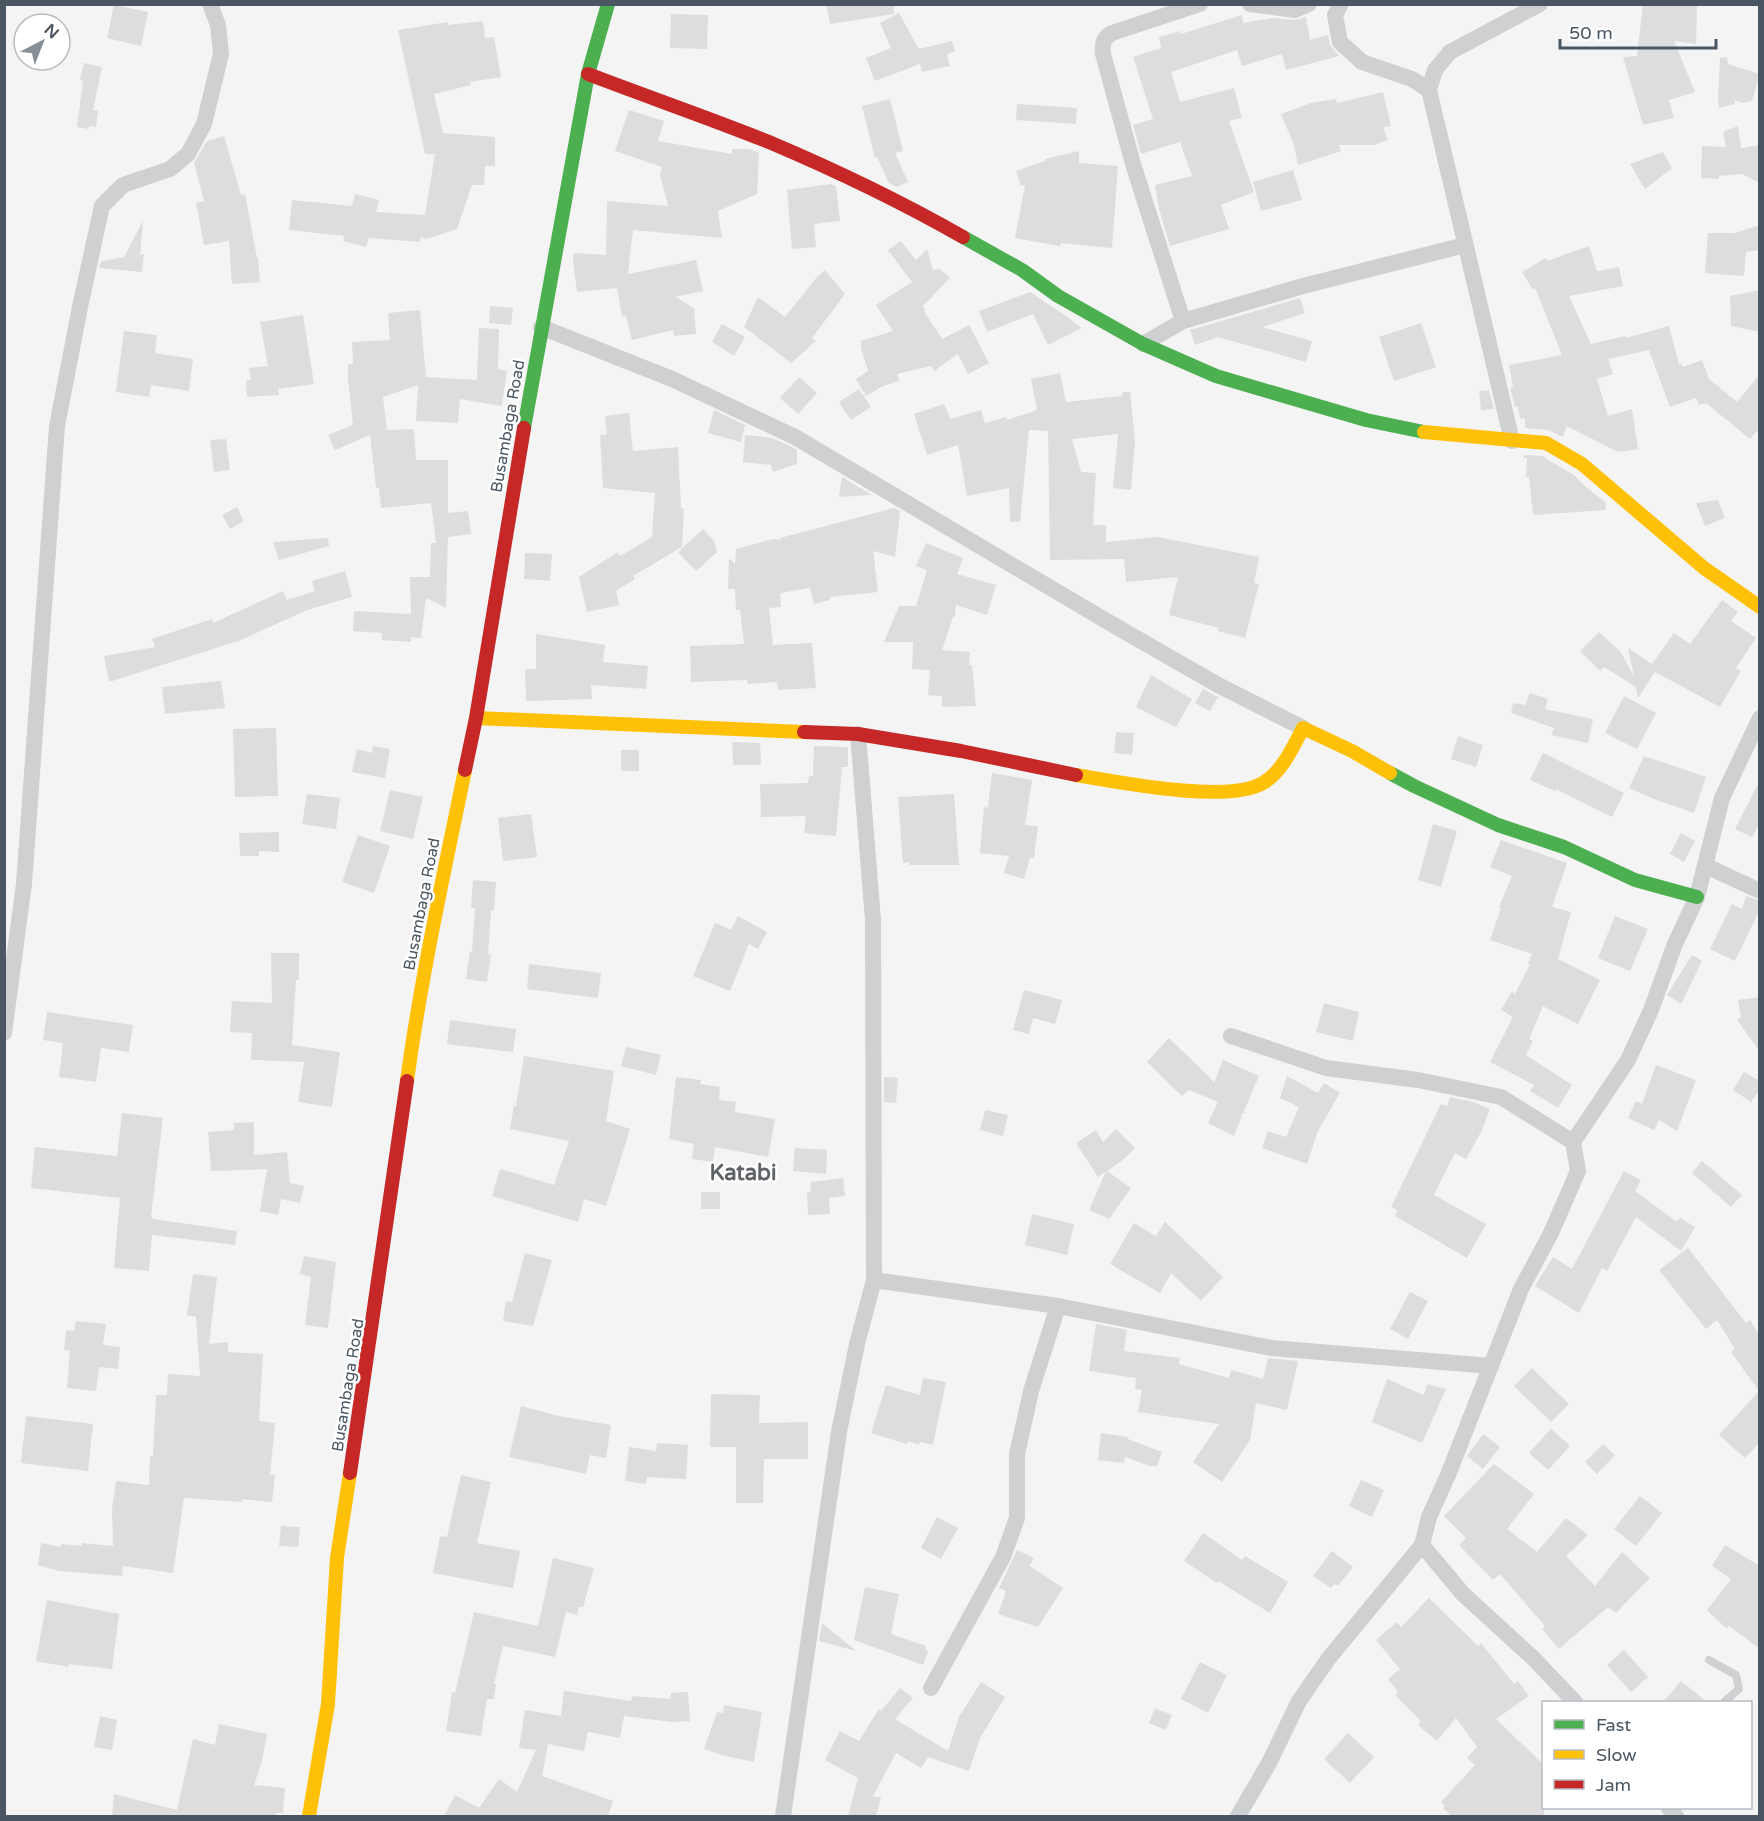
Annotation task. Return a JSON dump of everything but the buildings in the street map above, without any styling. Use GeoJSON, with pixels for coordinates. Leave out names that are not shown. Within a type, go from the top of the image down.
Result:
{"type":"FeatureCollection","features":[{"type":"Feature","properties":{"kind":"street"},"geometry":{"type":"LineString","coordinates":[[4,1033],[24,884],[57,426],[81,302],[102,207],[123,185],[170,169],[188,154],[204,124],[221,54],[218,25],[210,4]]}},
{"type":"Feature","properties":{"kind":"street","name":"Busambaga Road"},"geometry":{"type":"LineString","coordinates":[[309,1816],[328,1704],[337,1558],[375,1311],[414,1029],[476,718],[516,472],[588,74],[608,4]]}},
{"type":"Feature","properties":{"kind":"street"},"geometry":{"type":"LineString","coordinates":[[1184,321],[1133,164],[1102,44],[1104,39],[1112,33],[1200,4]]}},
{"type":"Feature","properties":{"kind":"street"},"geometry":{"type":"LineString","coordinates":[[1250,4],[1295,10],[1310,4]]}},
{"type":"Feature","properties":{"kind":"street"},"geometry":{"type":"LineString","coordinates":[[1341,4],[1335,15],[1340,42],[1362,62],[1412,78],[1429,90]]}},
{"type":"Feature","properties":{"kind":"street"},"geometry":{"type":"LineString","coordinates":[[1512,441],[1429,90],[1435,70],[1450,52],[1540,4]]}},
{"type":"Feature","properties":{"kind":"street"},"geometry":{"type":"LineString","coordinates":[[588,74],[768,142],[841,174],[928,217],[1022,270],[1058,296],[1143,344],[1216,376],[1366,420],[1431,434],[1546,443],[1582,464],[1704,568],[1760,608]]}},
{"type":"Feature","properties":{"kind":"street"},"geometry":{"type":"LineString","coordinates":[[1143,344],[1184,321],[1303,286],[1465,245]]}},
{"type":"Feature","properties":{"kind":"street"},"geometry":{"type":"LineString","coordinates":[[542,327],[672,378],[795,437],[1218,685],[1352,751],[1414,786],[1498,825],[1564,847],[1635,880],[1696,897]]}},
{"type":"Feature","properties":{"kind":"street"},"geometry":{"type":"LineString","coordinates":[[476,718],[858,734],[961,751],[1127,784],[1191,791],[1240,792],[1262,784],[1275,774],[1303,728]]}},
{"type":"Feature","properties":{"kind":"street"},"geometry":{"type":"LineString","coordinates":[[1238,1816],[1269,1762],[1299,1701],[1329,1658],[1422,1545],[1429,1516],[1448,1475],[1521,1289],[1551,1233],[1578,1171],[1573,1142],[1628,1060],[1651,1010],[1675,944],[1696,897],[1722,798],[1760,718]]}},
{"type":"Feature","properties":{"kind":"street"},"geometry":{"type":"LineString","coordinates":[[783,1816],[839,1432],[857,1344],[874,1280],[873,920],[858,734]]}},
{"type":"Feature","properties":{"kind":"street"},"geometry":{"type":"LineString","coordinates":[[1706,866],[1760,891]]}},
{"type":"Feature","properties":{"kind":"street"},"geometry":{"type":"LineString","coordinates":[[1231,1036],[1326,1068],[1418,1080],[1501,1097],[1573,1142]]}},
{"type":"Feature","properties":{"kind":"street"},"geometry":{"type":"LineString","coordinates":[[874,1280],[1058,1306],[1271,1348],[1491,1366]]}},
{"type":"Feature","properties":{"kind":"street"},"geometry":{"type":"LineString","coordinates":[[931,1688],[1003,1557],[1017,1518],[1017,1454],[1031,1391],[1058,1306]]}},
{"type":"Feature","properties":{"kind":"street"},"geometry":{"type":"LineString","coordinates":[[1422,1545],[1462,1594],[1533,1658],[1574,1701]]}},
{"type":"Feature","properties":{"kind":"lane"},"geometry":{"type":"LineString","coordinates":[[1709,1660],[1736,1675],[1738,1689],[1725,1701]]}},
{"type":"Feature","properties":{"kind":"traffic: fast"},"geometry":{"type":"LineString","coordinates":[[524,428],[588,74],[608,4]]}},
{"type":"Feature","properties":{"kind":"traffic: fast"},"geometry":{"type":"LineString","coordinates":[[963,237],[1022,270],[1058,296],[1143,344],[1216,376],[1366,420],[1424,432]]}},
{"type":"Feature","properties":{"kind":"traffic: fast"},"geometry":{"type":"LineString","coordinates":[[1390,773],[1498,825],[1564,847],[1635,880],[1697,897]]}},
{"type":"Feature","properties":{"kind":"traffic: slow"},"geometry":{"type":"LineString","coordinates":[[1424,432],[1546,443],[1582,464],[1704,568],[1760,607]]}},
{"type":"Feature","properties":{"kind":"traffic: slow"},"geometry":{"type":"LineString","coordinates":[[476,718],[804,732]]}},
{"type":"Feature","properties":{"kind":"traffic: slow"},"geometry":{"type":"LineString","coordinates":[[1076,775],[1200,792],[1247,789],[1263,783],[1276,772],[1303,728],[1352,751],[1390,773]]}},
{"type":"Feature","properties":{"kind":"traffic: slow"},"geometry":{"type":"LineString","coordinates":[[407,1081],[426,964],[465,770]]}},
{"type":"Feature","properties":{"kind":"traffic: slow"},"geometry":{"type":"LineString","coordinates":[[309,1816],[328,1704],[337,1558],[350,1473]]}},
{"type":"Feature","properties":{"kind":"traffic: jam"},"geometry":{"type":"LineString","coordinates":[[588,74],[769,142],[843,175],[963,237]]}},
{"type":"Feature","properties":{"kind":"traffic: jam"},"geometry":{"type":"LineString","coordinates":[[465,770],[476,718],[524,428]]}},
{"type":"Feature","properties":{"kind":"traffic: jam"},"geometry":{"type":"LineString","coordinates":[[804,732],[858,734],[961,751],[1076,775]]}},
{"type":"Feature","properties":{"kind":"traffic: jam"},"geometry":{"type":"LineString","coordinates":[[350,1473],[407,1081]]}},
{"type":"Feature","properties":{"kind":"district","name":"Katabi"},"geometry":{"type":"Point","coordinates":[743,1172]}}]}
